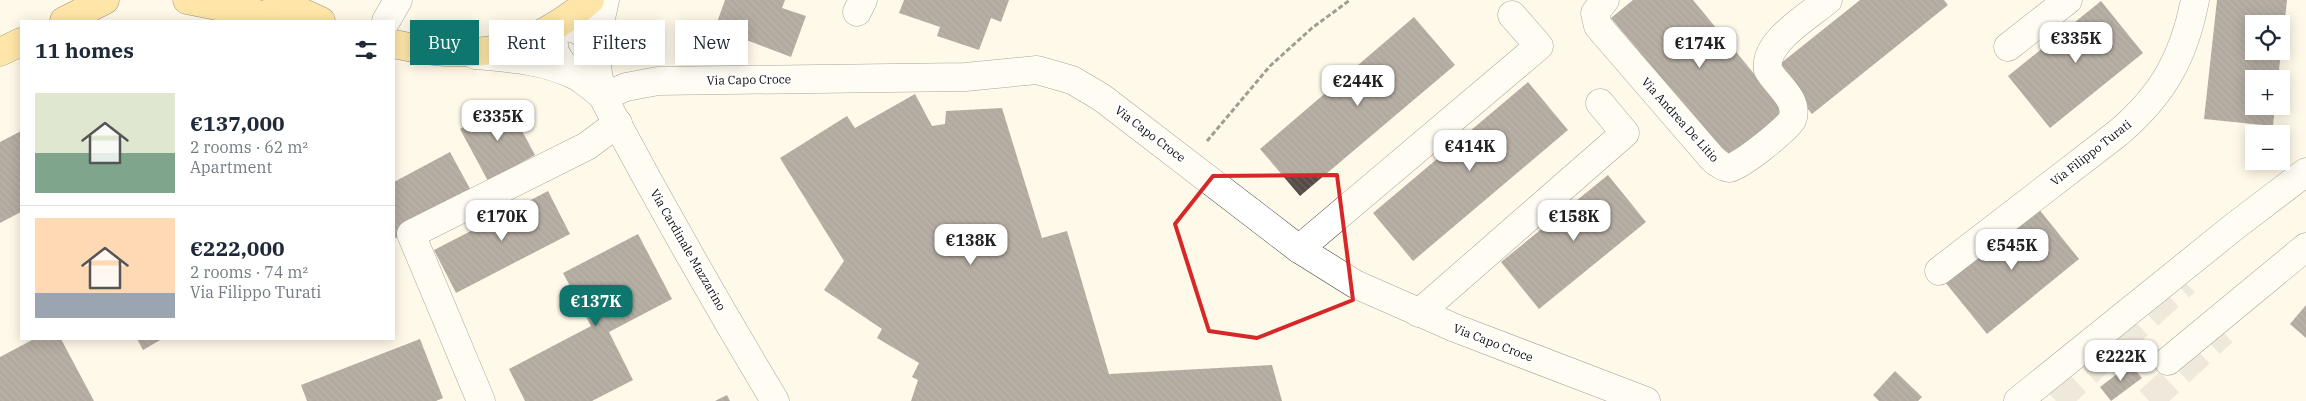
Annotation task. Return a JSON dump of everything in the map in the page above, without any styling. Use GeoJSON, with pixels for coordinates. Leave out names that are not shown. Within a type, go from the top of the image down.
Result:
{"type":"FeatureCollection","features":[{"type":"Feature","properties":{"kind":"main road"},"geometry":{"type":"LineString","coordinates":[[187,0],[288,20]]}},
{"type":"Feature","properties":{"kind":"main road"},"geometry":{"type":"LineString","coordinates":[[275,0],[320,20]]}},
{"type":"Feature","properties":{"kind":"main road"},"geometry":{"type":"LineString","coordinates":[[564,21],[590,0]]}},
{"type":"Feature","properties":{"kind":"main road"},"geometry":{"type":"LineString","coordinates":[[66,20],[106,1]]}},
{"type":"Feature","properties":{"kind":"main road"},"geometry":{"type":"LineString","coordinates":[[0,52],[20,42]]}},
{"type":"Feature","properties":{"kind":"main road"},"geometry":{"type":"LineString","coordinates":[[395,44],[410,47]]}},
{"type":"Feature","properties":{"kind":"street"},"geometry":{"type":"LineString","coordinates":[[387,20],[398,0]]}},
{"type":"Feature","properties":{"kind":"street","name":"Via Cardinale Mazzarino"},"geometry":{"type":"LineString","coordinates":[[606,0],[586,69],[618,123],[639,166],[775,401]]}},
{"type":"Feature","properties":{"kind":"street","name":"Via Andrea De Litio"},"geometry":{"type":"LineString","coordinates":[[1605,0],[1596,13],[1598,26],[1712,158],[1719,164],[1729,168],[1740,164],[1792,120],[1794,114],[1793,104],[1768,70],[1770,51],[1780,39],[1828,0]]}},
{"type":"Feature","properties":{"kind":"street"},"geometry":{"type":"LineString","coordinates":[[2008,48],[2068,0]]}},
{"type":"Feature","properties":{"kind":"street","name":"Via Filippo Turati"},"geometry":{"type":"LineString","coordinates":[[1939,271],[2118,133],[2144,109],[2164,84],[2180,56],[2191,22],[2195,0]]}},
{"type":"Feature","properties":{"kind":"street"},"geometry":{"type":"LineString","coordinates":[[1300,249],[1539,46],[1512,14]]}},
{"type":"Feature","properties":{"kind":"street","name":"Via Cardinale Mazzarino"},"geometry":{"type":"LineString","coordinates":[[564,28],[570,28],[585,36],[594,48],[586,69]]}},
{"type":"Feature","properties":{"kind":"street"},"geometry":{"type":"LineString","coordinates":[[479,56],[586,69]]}},
{"type":"Feature","properties":{"kind":"street","name":"Via Capo Croce"},"geometry":{"type":"LineString","coordinates":[[603,97],[626,87],[658,82],[965,77],[1037,70],[1058,74],[1086,87],[1300,249],[1355,284],[1419,313],[1646,401]]}},
{"type":"Feature","properties":{"kind":"street"},"geometry":{"type":"LineString","coordinates":[[1419,313],[1625,133],[1600,103]]}},
{"type":"Feature","properties":{"kind":"street"},"geometry":{"type":"LineString","coordinates":[[481,401],[411,234],[578,150],[618,123]]}},
{"type":"Feature","properties":{"kind":"street"},"geometry":{"type":"LineString","coordinates":[[2018,401],[2235,226],[2306,172]]}},
{"type":"Feature","properties":{"kind":"street"},"geometry":{"type":"LineString","coordinates":[[2168,362],[2306,247]]}},
{"type":"Feature","properties":{"kind":"path"},"geometry":{"type":"LineString","coordinates":[[1190,164],[1270,66],[1312,28],[1350,0]]}},
{"type":"Feature","properties":{"kind":"highlighted area"},"geometry":{"type":"Polygon","coordinates":[[[1337,175],[1353,300],[1257,338],[1209,331],[1175,224],[1213,176],[1337,175]]]}},
{"type":"Feature","properties":{"kind":"building"},"geometry":{"type":"Polygon","coordinates":[[[725,0],[785,0],[782,8],[806,16],[791,57],[748,41],[748,20],[718,20],[725,0]]]}},
{"type":"Feature","properties":{"kind":"building"},"geometry":{"type":"Polygon","coordinates":[[[904,0],[1009,0],[1001,22],[991,18],[979,50],[937,36],[940,27],[899,13],[904,0]]]}},
{"type":"Feature","properties":{"kind":"building"},"geometry":{"type":"Polygon","coordinates":[[[1633,0],[1693,0],[1785,111],[1728,158],[1611,18],[1633,0]]]}},
{"type":"Feature","properties":{"kind":"building"},"geometry":{"type":"Polygon","coordinates":[[[1860,0],[1944,0],[1948,5],[1812,114],[1775,68],[1860,0]]]}},
{"type":"Feature","properties":{"kind":"building"},"geometry":{"type":"Polygon","coordinates":[[[2217,0],[2287,0],[2285,15],[2245,15],[2245,60],[2280,60],[2279,70],[2245,70],[2245,115],[2274,115],[2273,125],[2204,119],[2217,0]]]}},
{"type":"Feature","properties":{"kind":"building"},"geometry":{"type":"Polygon","coordinates":[[[2101,1],[2143,53],[2050,128],[2008,76],[2101,1]]]}},
{"type":"Feature","properties":{"kind":"building"},"geometry":{"type":"Polygon","coordinates":[[[1414,17],[1455,65],[1300,196],[1260,149],[1414,17]]]}},
{"type":"Feature","properties":{"kind":"building"},"geometry":{"type":"Polygon","coordinates":[[[1528,82],[1568,130],[1413,261],[1373,213],[1528,82]]]}},
{"type":"Feature","properties":{"kind":"building"},"geometry":{"type":"Polygon","coordinates":[[[915,94],[932,126],[945,124],[946,111],[1002,108],[1042,238],[1067,231],[1109,374],[1272,365],[1282,401],[911,401],[918,380],[912,377],[919,363],[877,338],[882,329],[824,290],[844,261],[780,158],[847,116],[855,128],[915,94]]]}},
{"type":"Feature","properties":{"kind":"building"},"geometry":{"type":"Polygon","coordinates":[[[507,103],[535,155],[488,181],[460,129],[507,103]]]}},
{"type":"Feature","properties":{"kind":"building"},"geometry":{"type":"Polygon","coordinates":[[[20,132],[20,213],[0,223],[0,142],[20,132]]]}},
{"type":"Feature","properties":{"kind":"building"},"geometry":{"type":"Polygon","coordinates":[[[450,152],[474,196],[395,238],[395,181],[450,152]]]}},
{"type":"Feature","properties":{"kind":"building"},"geometry":{"type":"Polygon","coordinates":[[[1608,175],[1646,222],[1539,309],[1501,262],[1608,175]]]}},
{"type":"Feature","properties":{"kind":"building"},"geometry":{"type":"Polygon","coordinates":[[[548,191],[570,234],[456,293],[434,250],[548,191]]]}},
{"type":"Feature","properties":{"kind":"building"},"geometry":{"type":"Polygon","coordinates":[[[2038,208],[2079,259],[1987,334],[1945,282],[2038,208]]]}},
{"type":"Feature","properties":{"kind":"building"},"geometry":{"type":"Polygon","coordinates":[[[638,234],[672,299],[609,332],[633,380],[592,401],[525,401],[509,369],[591,326],[563,273],[638,234]]]}},
{"type":"Feature","properties":{"kind":"building"},"geometry":{"type":"Polygon","coordinates":[[[2306,305],[2306,338],[2290,324],[2306,305]]]}},
{"type":"Feature","properties":{"kind":"building"},"geometry":{"type":"Polygon","coordinates":[[[420,339],[443,398],[436,401],[307,401],[301,385],[420,339]]]}},
{"type":"Feature","properties":{"kind":"building"},"geometry":{"type":"Polygon","coordinates":[[[32,340],[62,340],[94,401],[0,401],[0,357],[32,340]]]}},
{"type":"Feature","properties":{"kind":"building"},"geometry":{"type":"Polygon","coordinates":[[[138,340],[160,340],[143,350],[138,340]]]}},
{"type":"Feature","properties":{"kind":"building"},"geometry":{"type":"Polygon","coordinates":[[[2130,364],[2142,378],[2111,401],[2100,387],[2130,364]]]}},
{"type":"Feature","properties":{"kind":"building"},"geometry":{"type":"Polygon","coordinates":[[[1895,371],[1922,397],[1918,401],[1879,401],[1873,395],[1895,371]]]}},
{"type":"Feature","properties":{"kind":"building"},"geometry":{"type":"Polygon","coordinates":[[[727,395],[730,401],[715,401],[727,395]]]}},
{"type":"Feature","properties":{"kind":"tunnel"},"geometry":{"type":"LineString","coordinates":[[2056,401],[2185,282]]}},
{"type":"Feature","properties":{"kind":"tunnel"},"geometry":{"type":"LineString","coordinates":[[2149,401],[2223,332]]}}]}
